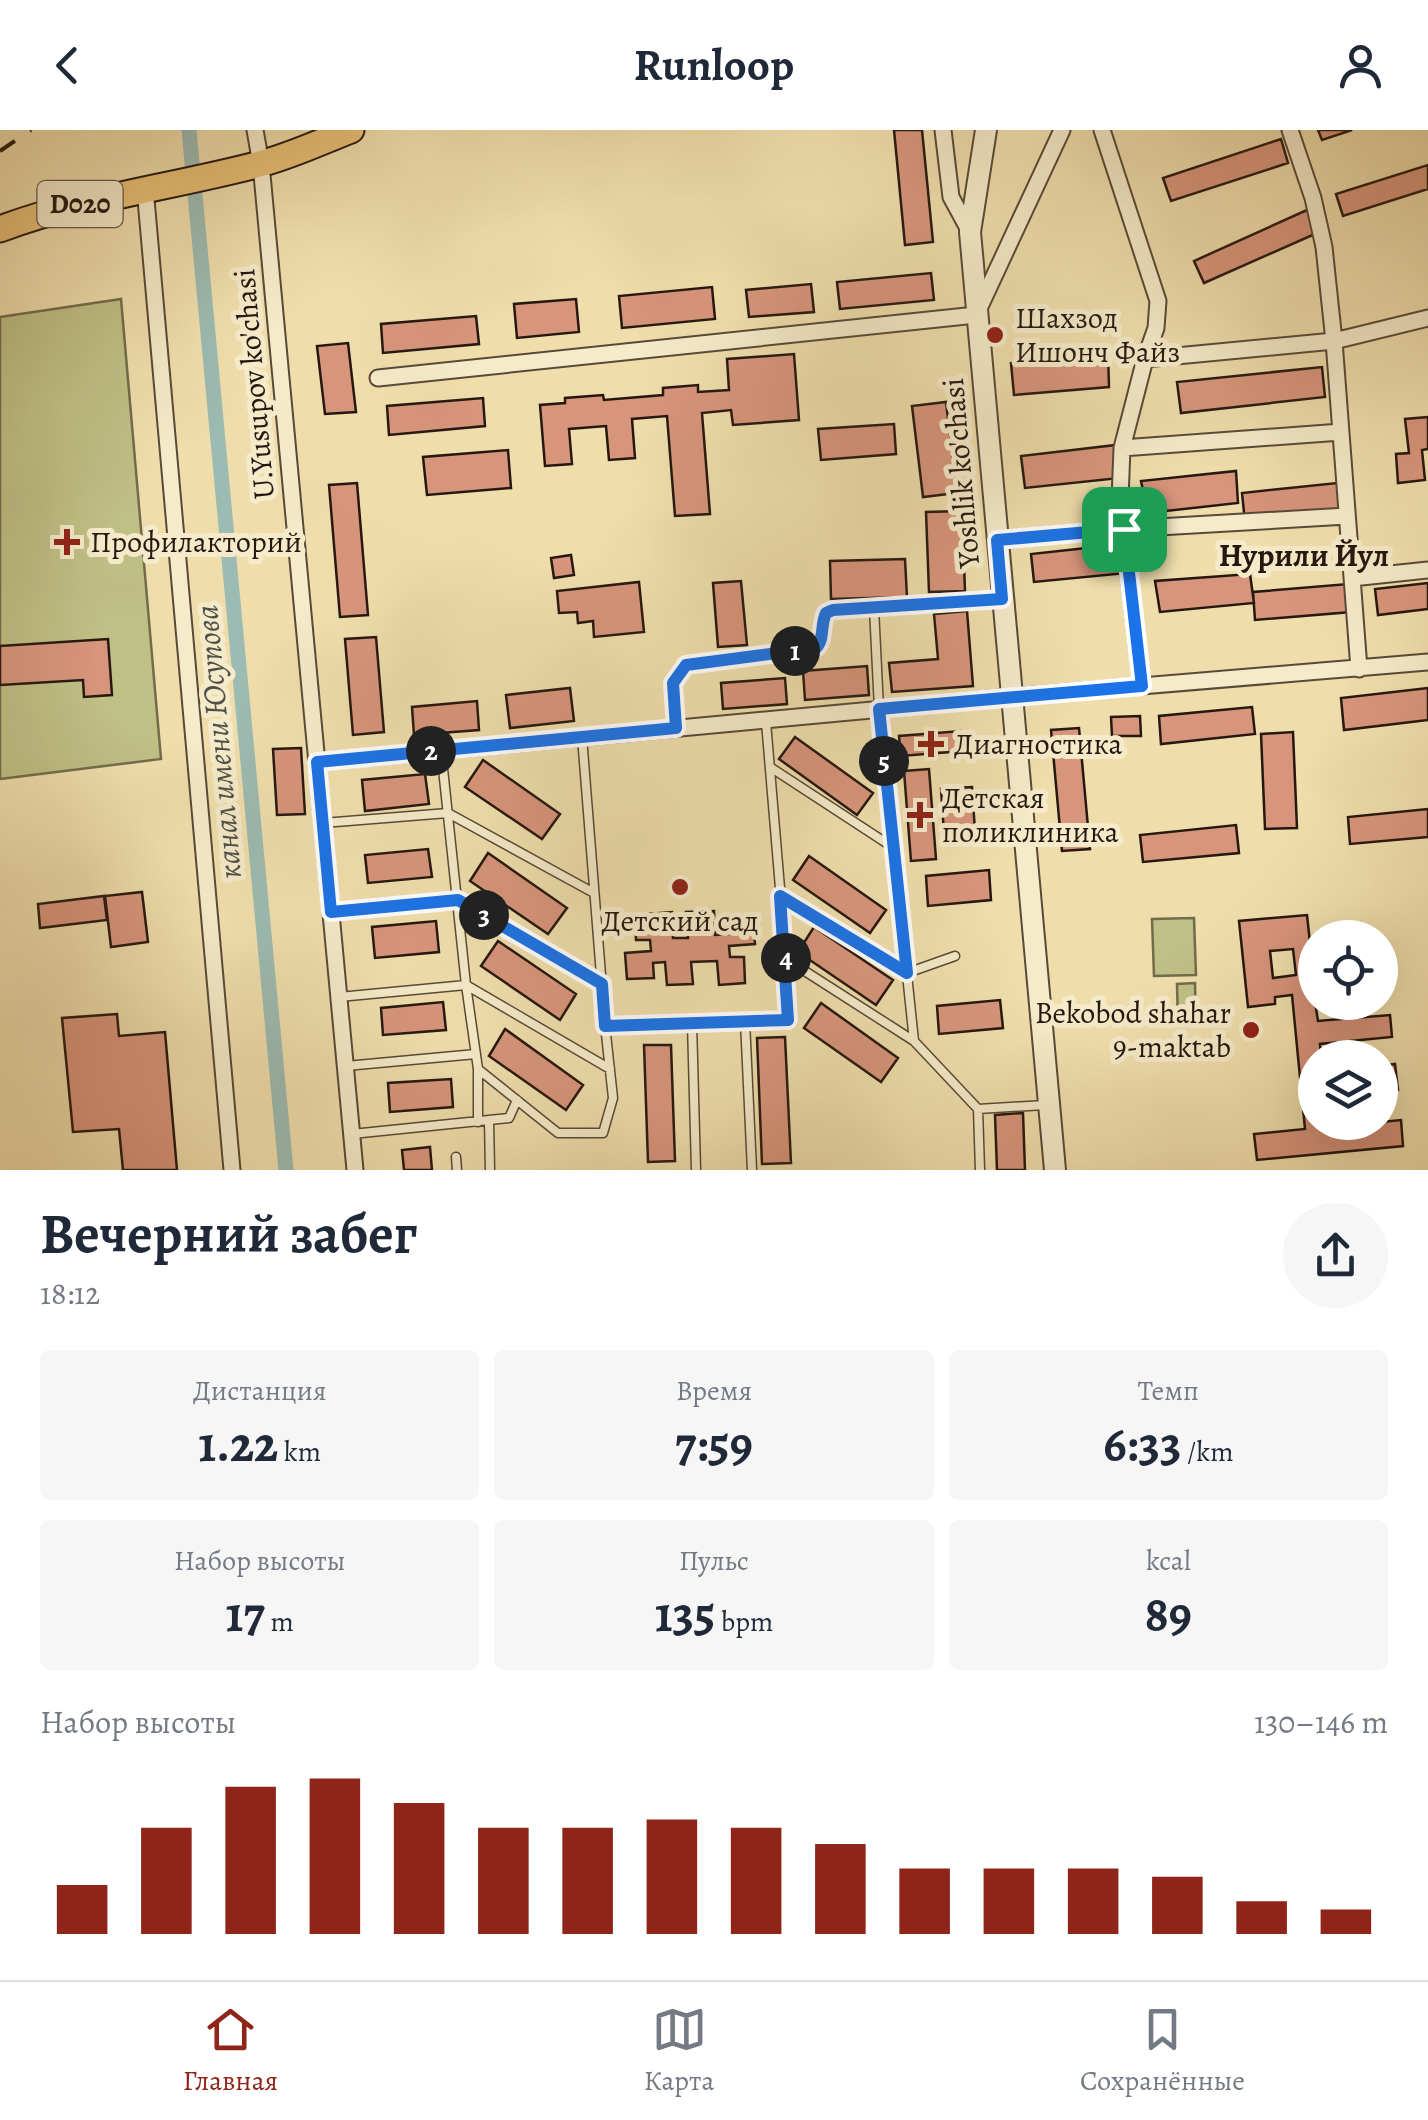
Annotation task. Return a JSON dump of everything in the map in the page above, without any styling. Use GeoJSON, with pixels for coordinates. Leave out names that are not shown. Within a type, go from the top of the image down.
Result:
{"type":"FeatureCollection","features":[{"type":"Feature","properties":{"kind":"main road","name":"D020"},"geometry":{"type":"LineString","coordinates":[[0,229],[39,214],[261,164],[352,130]]}},
{"type":"Feature","properties":{"kind":"street","name":"U.Yusupov ko'chasi"},"geometry":{"type":"LineString","coordinates":[[255,130],[356,1170]]}},
{"type":"Feature","properties":{"kind":"street"},"geometry":{"type":"LineString","coordinates":[[943,130],[951,198],[970,232]]}},
{"type":"Feature","properties":{"kind":"street","name":"Yoshlik ko'chasi"},"geometry":{"type":"LineString","coordinates":[[986,130],[970,232],[1055,1170]]}},
{"type":"Feature","properties":{"kind":"street"},"geometry":{"type":"LineString","coordinates":[[378,378],[976,315],[1062,130]]}},
{"type":"Feature","properties":{"kind":"street"},"geometry":{"type":"LineString","coordinates":[[1102,130],[1158,301],[1156,328],[1122,448],[1120,499],[1142,686]]}},
{"type":"Feature","properties":{"kind":"street"},"geometry":{"type":"LineString","coordinates":[[1290,130],[1313,198],[1324,247],[1359,669]]}},
{"type":"Feature","properties":{"kind":"street"},"geometry":{"type":"LineString","coordinates":[[154,186],[232,1170]]}},
{"type":"Feature","properties":{"kind":"street"},"geometry":{"type":"LineString","coordinates":[[1145,359],[1334,340],[1427,315]]}},
{"type":"Feature","properties":{"kind":"street"},"geometry":{"type":"LineString","coordinates":[[1122,448],[1341,432]]}},
{"type":"Feature","properties":{"kind":"street"},"geometry":{"type":"LineString","coordinates":[[997,540],[1348,516]]}},
{"type":"Feature","properties":{"kind":"street"},"geometry":{"type":"LineString","coordinates":[[1352,578],[1428,570]]}},
{"type":"Feature","properties":{"kind":"street"},"geometry":{"type":"LineString","coordinates":[[317,762],[1428,662]]}},
{"type":"Feature","properties":{"kind":"lane"},"geometry":{"type":"LineString","coordinates":[[676,728],[673,683],[686,665],[816,648],[826,613],[833,610],[1002,599]]}},
{"type":"Feature","properties":{"kind":"lane"},"geometry":{"type":"LineString","coordinates":[[874,608],[879,709],[914,1041]]}},
{"type":"Feature","properties":{"kind":"lane"},"geometry":{"type":"LineString","coordinates":[[605,1026],[788,1020],[766,720]]}},
{"type":"Feature","properties":{"kind":"lane"},"geometry":{"type":"LineString","coordinates":[[478,1069],[558,1133],[603,1134],[613,1098],[582,737]]}},
{"type":"Feature","properties":{"kind":"lane"},"geometry":{"type":"LineString","coordinates":[[441,750],[478,1069],[478,1122]]}},
{"type":"Feature","properties":{"kind":"lane"},"geometry":{"type":"LineString","coordinates":[[770,767],[894,848]]}},
{"type":"Feature","properties":{"kind":"lane"},"geometry":{"type":"LineString","coordinates":[[323,824],[448,813],[594,892]]}},
{"type":"Feature","properties":{"kind":"lane"},"geometry":{"type":"LineString","coordinates":[[780,896],[907,973]]}},
{"type":"Feature","properties":{"kind":"lane"},"geometry":{"type":"LineString","coordinates":[[331,912],[458,900],[602,984]]}},
{"type":"Feature","properties":{"kind":"lane"},"geometry":{"type":"LineString","coordinates":[[907,973],[955,956]]}},
{"type":"Feature","properties":{"kind":"lane"},"geometry":{"type":"LineString","coordinates":[[786,959],[914,1041],[978,1109],[980,1170]]}},
{"type":"Feature","properties":{"kind":"lane"},"geometry":{"type":"LineString","coordinates":[[339,997],[466,986],[610,1070]]}},
{"type":"Feature","properties":{"kind":"lane"},"geometry":{"type":"LineString","coordinates":[[745,1021],[752,1170]]}},
{"type":"Feature","properties":{"kind":"lane"},"geometry":{"type":"LineString","coordinates":[[692,1022],[696,1170]]}},
{"type":"Feature","properties":{"kind":"lane"},"geometry":{"type":"LineString","coordinates":[[346,1066],[476,1054]]}},
{"type":"Feature","properties":{"kind":"lane"},"geometry":{"type":"LineString","coordinates":[[352,1134],[509,1118],[517,1100]]}},
{"type":"Feature","properties":{"kind":"lane"},"geometry":{"type":"LineString","coordinates":[[978,1109],[1049,1104]]}},
{"type":"Feature","properties":{"kind":"lane"},"geometry":{"type":"LineString","coordinates":[[489,1120],[490,1170]]}},
{"type":"Feature","properties":{"kind":"lane"},"geometry":{"type":"LineString","coordinates":[[456,1158],[457,1170]]}},
{"type":"Feature","properties":{"kind":"green space","name":"Профилакторий"},"geometry":{"type":"Polygon","coordinates":[[[121,299],[161,759],[0,779],[0,317],[121,299]]]}},
{"type":"Feature","properties":{"kind":"green space"},"geometry":{"type":"Polygon","coordinates":[[[1194,918],[1196,975],[1154,976],[1152,919],[1194,918]]]}},
{"type":"Feature","properties":{"kind":"green space"},"geometry":{"type":"Polygon","coordinates":[[[1195,983],[1196,1025],[1178,1026],[1177,984],[1195,983]]]}},
{"type":"Feature","properties":{"kind":"building"},"geometry":{"type":"Polygon","coordinates":[[[894,130],[922,130],[933,242],[905,245],[894,130]]]}},
{"type":"Feature","properties":{"kind":"building"},"geometry":{"type":"Polygon","coordinates":[[[1318,130],[1352,130],[1322,140],[1318,130]]]}},
{"type":"Feature","properties":{"kind":"building"},"geometry":{"type":"Polygon","coordinates":[[[1281,139],[1288,163],[1171,201],[1163,178],[1281,139]]]}},
{"type":"Feature","properties":{"kind":"building"},"geometry":{"type":"Polygon","coordinates":[[[1428,165],[1428,189],[1343,216],[1336,194],[1428,165]]]}},
{"type":"Feature","properties":{"kind":"building"},"geometry":{"type":"Polygon","coordinates":[[[1307,210],[1317,233],[1204,283],[1194,261],[1307,210]]]}},
{"type":"Feature","properties":{"kind":"building"},"geometry":{"type":"Polygon","coordinates":[[[931,273],[934,300],[840,309],[837,282],[931,273]]]}},
{"type":"Feature","properties":{"kind":"building"},"geometry":{"type":"Polygon","coordinates":[[[811,284],[814,312],[749,317],[746,290],[811,284]]]}},
{"type":"Feature","properties":{"kind":"building"},"geometry":{"type":"Polygon","coordinates":[[[712,287],[715,319],[622,328],[619,296],[712,287]]]}},
{"type":"Feature","properties":{"kind":"building"},"geometry":{"type":"Polygon","coordinates":[[[576,299],[579,332],[517,338],[514,304],[576,299]]]}},
{"type":"Feature","properties":{"kind":"building"},"geometry":{"type":"Polygon","coordinates":[[[476,316],[479,344],[383,353],[381,324],[476,316]]]}},
{"type":"Feature","properties":{"kind":"building"},"geometry":{"type":"Polygon","coordinates":[[[348,343],[356,412],[325,414],[317,346],[348,343]]]}},
{"type":"Feature","properties":{"kind":"building"},"geometry":{"type":"Polygon","coordinates":[[[1108,353],[1109,387],[1014,395],[1011,363],[1108,353]]]}},
{"type":"Feature","properties":{"kind":"building"},"geometry":{"type":"Polygon","coordinates":[[[794,354],[799,420],[733,425],[731,410],[702,413],[710,514],[675,516],[667,416],[632,419],[635,458],[609,460],[606,426],[569,429],[572,464],[545,466],[540,405],[565,403],[565,398],[603,395],[604,400],[663,395],[663,388],[698,385],[698,392],[729,390],[727,359],[794,354]]]}},
{"type":"Feature","properties":{"kind":"building"},"geometry":{"type":"Polygon","coordinates":[[[1322,367],[1325,397],[1181,413],[1177,382],[1322,367]]]}},
{"type":"Feature","properties":{"kind":"building"},"geometry":{"type":"Polygon","coordinates":[[[483,398],[485,426],[389,435],[387,406],[483,398]]]}},
{"type":"Feature","properties":{"kind":"building"},"geometry":{"type":"Polygon","coordinates":[[[946,402],[957,493],[923,497],[912,406],[946,402]]]}},
{"type":"Feature","properties":{"kind":"building"},"geometry":{"type":"Polygon","coordinates":[[[1428,417],[1428,449],[1422,450],[1425,480],[1398,483],[1396,454],[1409,453],[1405,419],[1428,417]]]}},
{"type":"Feature","properties":{"kind":"building"},"geometry":{"type":"Polygon","coordinates":[[[894,424],[896,454],[821,460],[818,429],[894,424]]]}},
{"type":"Feature","properties":{"kind":"building"},"geometry":{"type":"Polygon","coordinates":[[[1116,445],[1120,478],[1025,488],[1021,456],[1116,445]]]}},
{"type":"Feature","properties":{"kind":"building"},"geometry":{"type":"Polygon","coordinates":[[[508,450],[511,488],[427,495],[423,457],[508,450]]]}},
{"type":"Feature","properties":{"kind":"building"},"geometry":{"type":"Polygon","coordinates":[[[1236,471],[1238,503],[1148,513],[1141,481],[1236,471]]]}},
{"type":"Feature","properties":{"kind":"building"},"geometry":{"type":"Polygon","coordinates":[[[357,483],[368,615],[340,617],[329,485],[357,483]]]}},
{"type":"Feature","properties":{"kind":"building"},"geometry":{"type":"Polygon","coordinates":[[[1337,483],[1340,511],[1245,522],[1242,493],[1337,483]]]}},
{"type":"Feature","properties":{"kind":"building"},"geometry":{"type":"Polygon","coordinates":[[[962,511],[965,591],[929,592],[926,512],[962,511]]]}},
{"type":"Feature","properties":{"kind":"building"},"geometry":{"type":"Polygon","coordinates":[[[1124,544],[1127,573],[1034,582],[1031,554],[1124,544]]]}},
{"type":"Feature","properties":{"kind":"building"},"geometry":{"type":"Polygon","coordinates":[[[571,555],[574,575],[554,578],[551,558],[571,555]]]}},
{"type":"Feature","properties":{"kind":"building"},"geometry":{"type":"Polygon","coordinates":[[[905,559],[907,597],[831,599],[830,561],[905,559]]]}},
{"type":"Feature","properties":{"kind":"building"},"geometry":{"type":"Polygon","coordinates":[[[1250,574],[1254,603],[1160,612],[1155,581],[1250,574]]]}},
{"type":"Feature","properties":{"kind":"building"},"geometry":{"type":"Polygon","coordinates":[[[741,581],[747,645],[718,647],[713,583],[741,581]]]}},
{"type":"Feature","properties":{"kind":"building"},"geometry":{"type":"Polygon","coordinates":[[[639,582],[644,632],[594,637],[593,621],[578,623],[577,612],[559,613],[557,591],[639,582]]]}},
{"type":"Feature","properties":{"kind":"building"},"geometry":{"type":"Polygon","coordinates":[[[1428,583],[1428,609],[1378,615],[1375,589],[1428,583]]]}},
{"type":"Feature","properties":{"kind":"building"},"geometry":{"type":"Polygon","coordinates":[[[1348,584],[1351,612],[1255,620],[1253,592],[1348,584]]]}},
{"type":"Feature","properties":{"kind":"building"},"geometry":{"type":"Polygon","coordinates":[[[967,611],[973,686],[892,692],[889,663],[938,659],[934,614],[967,611]]]}},
{"type":"Feature","properties":{"kind":"building"},"geometry":{"type":"Polygon","coordinates":[[[376,637],[384,732],[353,735],[345,639],[376,637]]]}},
{"type":"Feature","properties":{"kind":"building"},"geometry":{"type":"Polygon","coordinates":[[[108,639],[112,695],[84,697],[83,680],[0,685],[0,646],[108,639]]]}},
{"type":"Feature","properties":{"kind":"building"},"geometry":{"type":"Polygon","coordinates":[[[867,666],[869,695],[805,700],[803,671],[867,666]]]}},
{"type":"Feature","properties":{"kind":"building"},"geometry":{"type":"Polygon","coordinates":[[[785,678],[787,704],[723,709],[721,683],[785,678]]]}},
{"type":"Feature","properties":{"kind":"building"},"geometry":{"type":"Polygon","coordinates":[[[570,688],[574,721],[510,728],[506,695],[570,688]]]}},
{"type":"Feature","properties":{"kind":"building"},"geometry":{"type":"Polygon","coordinates":[[[1428,688],[1428,720],[1344,730],[1341,698],[1428,688]]]}},
{"type":"Feature","properties":{"kind":"building"},"geometry":{"type":"Polygon","coordinates":[[[477,701],[479,730],[414,735],[412,707],[477,701]]]}},
{"type":"Feature","properties":{"kind":"building"},"geometry":{"type":"Polygon","coordinates":[[[1252,707],[1255,734],[1161,744],[1159,716],[1252,707]]]}},
{"type":"Feature","properties":{"kind":"building"},"geometry":{"type":"Polygon","coordinates":[[[1140,716],[1141,736],[1112,736],[1111,717],[1140,716]]]}},
{"type":"Feature","properties":{"kind":"building"},"geometry":{"type":"Polygon","coordinates":[[[1079,728],[1090,849],[1062,851],[1051,730],[1079,728]]]}},
{"type":"Feature","properties":{"kind":"building","name":"Диагностика"},"geometry":{"type":"Polygon","coordinates":[[[961,731],[963,751],[901,756],[899,736],[961,731]]]}},
{"type":"Feature","properties":{"kind":"building"},"geometry":{"type":"Polygon","coordinates":[[[1293,732],[1297,828],[1265,829],[1261,734],[1293,732]]]}},
{"type":"Feature","properties":{"kind":"building"},"geometry":{"type":"Polygon","coordinates":[[[795,737],[873,793],[857,815],[779,759],[795,737]]]}},
{"type":"Feature","properties":{"kind":"building"},"geometry":{"type":"Polygon","coordinates":[[[301,748],[305,814],[277,815],[273,749],[301,748]]]}},
{"type":"Feature","properties":{"kind":"building"},"geometry":{"type":"Polygon","coordinates":[[[483,760],[560,814],[542,839],[465,787],[483,760]]]}},
{"type":"Feature","properties":{"kind":"building","name":"Детская поликлиника"},"geometry":{"type":"Polygon","coordinates":[[[929,769],[936,859],[911,861],[904,771],[929,769]]]}},
{"type":"Feature","properties":{"kind":"building"},"geometry":{"type":"Polygon","coordinates":[[[425,774],[429,804],[365,811],[362,780],[425,774]]]}},
{"type":"Feature","properties":{"kind":"building"},"geometry":{"type":"Polygon","coordinates":[[[972,787],[975,831],[944,834],[941,789],[972,787]]]}},
{"type":"Feature","properties":{"kind":"building"},"geometry":{"type":"Polygon","coordinates":[[[1428,809],[1428,837],[1350,844],[1348,817],[1428,809]]]}},
{"type":"Feature","properties":{"kind":"building"},"geometry":{"type":"Polygon","coordinates":[[[1236,825],[1239,853],[1143,862],[1140,835],[1236,825]]]}},
{"type":"Feature","properties":{"kind":"building"},"geometry":{"type":"Polygon","coordinates":[[[428,849],[432,877],[368,883],[365,855],[428,849]]]}},
{"type":"Feature","properties":{"kind":"building"},"geometry":{"type":"Polygon","coordinates":[[[488,853],[567,908],[548,934],[470,881],[488,853]]]}},
{"type":"Feature","properties":{"kind":"building"},"geometry":{"type":"Polygon","coordinates":[[[809,856],[886,910],[870,933],[793,880],[809,856]]]}},
{"type":"Feature","properties":{"kind":"building"},"geometry":{"type":"Polygon","coordinates":[[[989,870],[991,900],[928,906],[926,876],[989,870]]]}},
{"type":"Feature","properties":{"kind":"building"},"geometry":{"type":"Polygon","coordinates":[[[142,892],[148,942],[111,947],[105,896],[142,892]]]}},
{"type":"Feature","properties":{"kind":"building"},"geometry":{"type":"Polygon","coordinates":[[[104,896],[107,920],[40,928],[38,904],[104,896]]]}},
{"type":"Feature","properties":{"kind":"building"},"geometry":{"type":"Polygon","coordinates":[[[714,911],[715,935],[728,934],[727,920],[753,918],[755,944],[729,946],[730,957],[744,957],[745,983],[719,985],[717,961],[691,962],[693,984],[667,985],[665,962],[653,963],[654,978],[627,979],[625,953],[651,951],[650,940],[636,940],[635,915],[672,912],[673,938],[688,938],[686,912],[714,911]]]}},
{"type":"Feature","properties":{"kind":"building"},"geometry":{"type":"Polygon","coordinates":[[[1307,915],[1308,920],[1298,920],[1298,1020],[1390,1020],[1392,1037],[1298,1040],[1298,1057],[1292,995],[1275,997],[1275,1004],[1248,1007],[1239,921],[1307,915]],[[1293,949],[1270,951],[1273,978],[1296,975],[1293,949]]]}},
{"type":"Feature","properties":{"kind":"building"},"geometry":{"type":"Polygon","coordinates":[[[436,921],[439,952],[375,958],[372,927],[436,921]]]}},
{"type":"Feature","properties":{"kind":"building"},"geometry":{"type":"Polygon","coordinates":[[[814,927],[893,980],[876,1005],[798,952],[814,927]]]}},
{"type":"Feature","properties":{"kind":"building"},"geometry":{"type":"Polygon","coordinates":[[[498,941],[576,994],[560,1020],[481,966],[498,941]]]}},
{"type":"Feature","properties":{"kind":"building"},"geometry":{"type":"Polygon","coordinates":[[[1000,1000],[1003,1028],[939,1034],[937,1006],[1000,1000]]]}},
{"type":"Feature","properties":{"kind":"building"},"geometry":{"type":"Polygon","coordinates":[[[443,1002],[446,1030],[383,1035],[381,1008],[443,1002]]]}},
{"type":"Feature","properties":{"kind":"building"},"geometry":{"type":"Polygon","coordinates":[[[821,1003],[898,1058],[881,1082],[804,1028],[821,1003]]]}},
{"type":"Feature","properties":{"kind":"building"},"geometry":{"type":"Polygon","coordinates":[[[117,1014],[119,1036],[165,1032],[177,1170],[123,1170],[119,1129],[73,1132],[62,1018],[117,1014]]]}},
{"type":"Feature","properties":{"kind":"building"},"geometry":{"type":"Polygon","coordinates":[[[505,1029],[583,1085],[566,1110],[489,1056],[505,1029]]]}},
{"type":"Feature","properties":{"kind":"building"},"geometry":{"type":"Polygon","coordinates":[[[785,1037],[791,1163],[762,1164],[757,1038],[785,1037]]]}},
{"type":"Feature","properties":{"kind":"building"},"geometry":{"type":"Polygon","coordinates":[[[644,1045],[671,1045],[675,1161],[648,1162],[644,1045]]]}},
{"type":"Feature","properties":{"kind":"building"},"geometry":{"type":"Polygon","coordinates":[[[451,1079],[453,1107],[390,1112],[388,1083],[451,1079]]]}},
{"type":"Feature","properties":{"kind":"building"},"geometry":{"type":"Polygon","coordinates":[[[1023,1113],[1025,1170],[997,1170],[995,1115],[1023,1113]]]}},
{"type":"Feature","properties":{"kind":"building"},"geometry":{"type":"Polygon","coordinates":[[[1401,1120],[1403,1146],[1257,1160],[1254,1134],[1298,1130],[1298,1140],[1398,1140],[1401,1120]]]}},
{"type":"Feature","properties":{"kind":"building"},"geometry":{"type":"Polygon","coordinates":[[[430,1147],[432,1170],[404,1170],[402,1150],[430,1147]]]}},
{"type":"Feature","properties":{"kind":"waterway","name":"канал имени Юсупова"},"geometry":{"type":"LineString","coordinates":[[189,130],[286,1170]]}},
{"type":"Feature","properties":{"kind":"railway"},"geometry":{"type":"LineString","coordinates":[[0,151],[31,130]]}},
{"type":"Feature","properties":{"kind":"place","name":"Шахзод Ишонч Файз"},"geometry":{"type":"Point","coordinates":[995,335]}},
{"type":"Feature","properties":{"kind":"place","name":"Профилакторий"},"geometry":{"type":"Point","coordinates":[67,542]}},
{"type":"Feature","properties":{"kind":"place","name":"Диагностика"},"geometry":{"type":"Point","coordinates":[931,744]}},
{"type":"Feature","properties":{"kind":"place","name":"Детская поликлиника"},"geometry":{"type":"Point","coordinates":[920,815]}},
{"type":"Feature","properties":{"kind":"place","name":"Детский сад"},"geometry":{"type":"Point","coordinates":[680,887]}},
{"type":"Feature","properties":{"kind":"place","name":"Bekobod shahar 9-maktab"},"geometry":{"type":"Point","coordinates":[1251,1030]}},
{"type":"Feature","properties":{"kind":"district","name":"Нурили Йул"},"geometry":{"type":"Point","coordinates":[1304,555]}},
{"type":"Feature","properties":{"kind":"route"},"geometry":{"type":"LineString","coordinates":[[1124,529],[1142,686],[879,709],[907,973],[780,896],[788,1020],[605,1026],[602,984],[458,900],[331,912],[317,762],[676,728],[673,683],[686,665],[816,648],[822,638],[823,619],[833,610],[1002,599],[997,540],[1124,529]]}}]}
